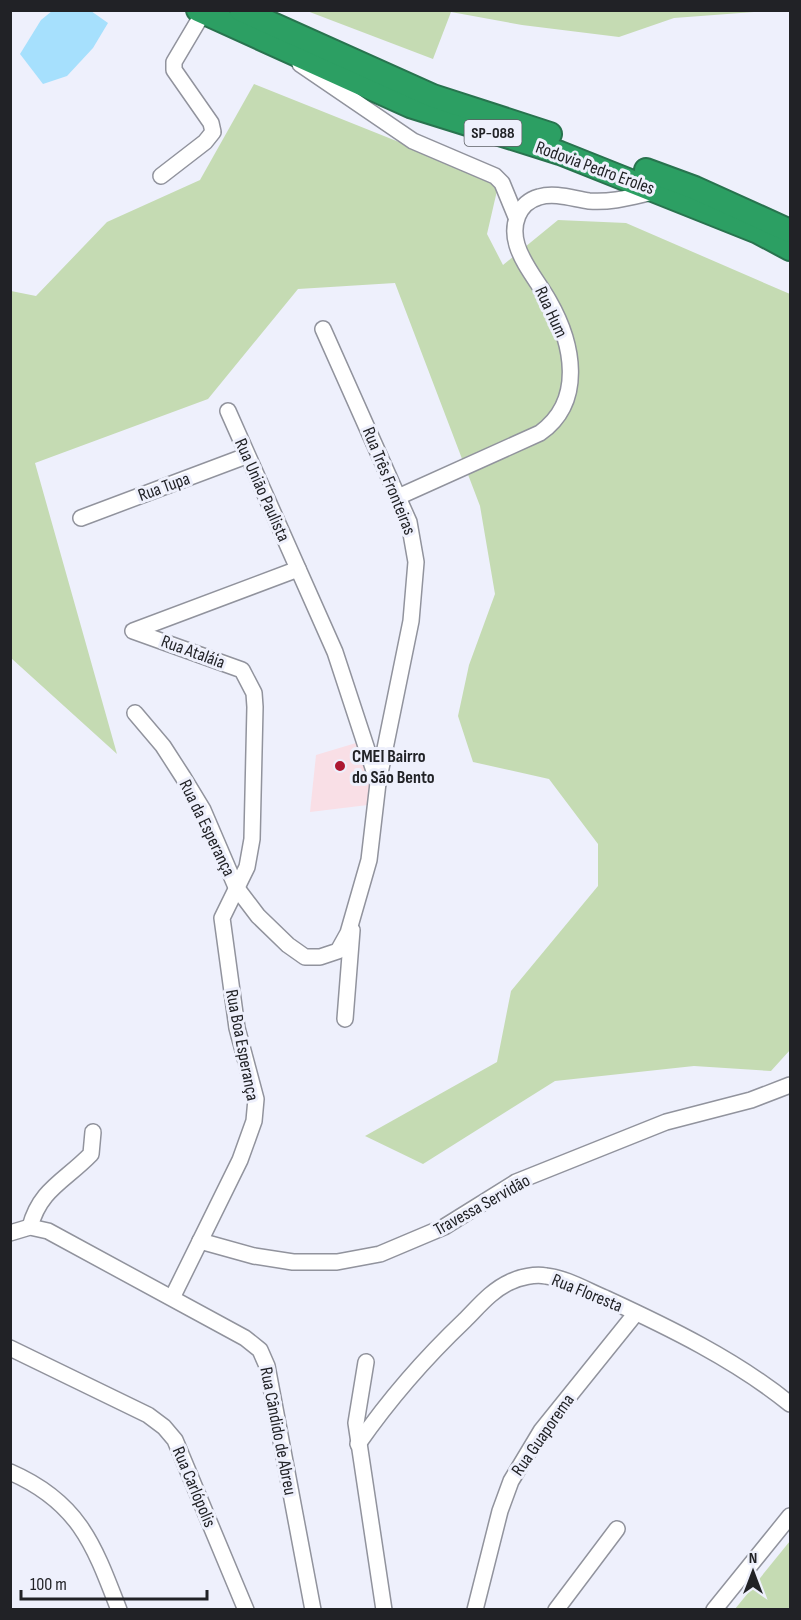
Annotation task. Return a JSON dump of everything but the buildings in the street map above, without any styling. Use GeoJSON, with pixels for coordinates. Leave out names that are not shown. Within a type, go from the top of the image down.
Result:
{"type":"FeatureCollection","features":[{"type":"Feature","properties":{"kind":"highway","name":"Rodovia Pedro Eroles"},"geometry":{"type":"LineString","coordinates":[[241,10],[433,96],[564,139],[695,188],[790,231]]}},
{"type":"Feature","properties":{"kind":"highway","name":"Rodovia Pedro Eroles"},"geometry":{"type":"LineString","coordinates":[[200,12],[410,106],[560,153],[658,190],[758,232],[790,249]]}},
{"type":"Feature","properties":{"kind":"street"},"geometry":{"type":"LineString","coordinates":[[161,176],[205,142],[213,132],[211,123],[174,70],[174,62],[200,12]]}},
{"type":"Feature","properties":{"kind":"street","name":"Rua Hum"},"geometry":{"type":"LineString","coordinates":[[267,41],[413,141],[495,176],[502,183],[516,217],[517,245],[562,327],[570,357],[571,381],[566,401],[552,424],[540,433],[398,497]]}},
{"type":"Feature","properties":{"kind":"street"},"geometry":{"type":"LineString","coordinates":[[516,217],[526,203],[540,196],[614,202],[658,190]]}},
{"type":"Feature","properties":{"kind":"street","name":"Rua Três Fronteiras"},"geometry":{"type":"LineString","coordinates":[[236,887],[274,932],[305,957],[320,957],[338,951],[348,933],[369,860],[378,783],[415,593],[414,540],[398,497],[323,328]]}},
{"type":"Feature","properties":{"kind":"street","name":"Rua União Paulista"},"geometry":{"type":"LineString","coordinates":[[228,411],[246,456],[298,568]]}},
{"type":"Feature","properties":{"kind":"street","name":"Rua Tupa"},"geometry":{"type":"LineString","coordinates":[[81,518],[246,456]]}},
{"type":"Feature","properties":{"kind":"street","name":"Rua Três Fronteiras"},"geometry":{"type":"LineString","coordinates":[[298,568],[335,652],[378,783]]}},
{"type":"Feature","properties":{"kind":"street","name":"Rua Ataláia"},"geometry":{"type":"LineString","coordinates":[[236,887],[247,867],[252,839],[254,693],[242,670],[133,631],[298,568]]}},
{"type":"Feature","properties":{"kind":"street","name":"Rua da Esperança"},"geometry":{"type":"LineString","coordinates":[[135,713],[163,746],[198,802],[236,887]]}},
{"type":"Feature","properties":{"kind":"street","name":"Rua Boa Esperança"},"geometry":{"type":"LineString","coordinates":[[172,1296],[240,1160],[254,1121],[256,1100],[237,1028],[222,918],[236,887]]}},
{"type":"Feature","properties":{"kind":"street"},"geometry":{"type":"LineString","coordinates":[[345,1019],[353,918]]}},
{"type":"Feature","properties":{"kind":"street","name":"Travessa Servidão"},"geometry":{"type":"LineString","coordinates":[[200,1241],[254,1256],[293,1262],[337,1262],[380,1254],[444,1227],[516,1182],[666,1122],[751,1100],[790,1085]]}},
{"type":"Feature","properties":{"kind":"street"},"geometry":{"type":"LineString","coordinates":[[10,1233],[30,1227],[34,1209],[42,1197],[91,1154],[94,1146],[93,1132]]}},
{"type":"Feature","properties":{"kind":"street","name":"Rua Cândido de Abreu"},"geometry":{"type":"LineString","coordinates":[[30,1227],[48,1231],[172,1296],[245,1338],[260,1350],[267,1366],[313,1610]]}},
{"type":"Feature","properties":{"kind":"street","name":"Rua Floresta"},"geometry":{"type":"LineString","coordinates":[[358,1444],[390,1399],[431,1352],[493,1293],[511,1281],[544,1275],[567,1281],[636,1313],[743,1371],[790,1404]]}},
{"type":"Feature","properties":{"kind":"street","name":"Rua Guaporema"},"geometry":{"type":"LineString","coordinates":[[475,1610],[500,1511],[511,1481],[541,1431],[636,1313]]}},
{"type":"Feature","properties":{"kind":"street","name":"Rua Carlópolis"},"geometry":{"type":"LineString","coordinates":[[10,1348],[148,1415],[164,1427],[175,1440],[246,1610]]}},
{"type":"Feature","properties":{"kind":"street"},"geometry":{"type":"LineString","coordinates":[[366,1362],[356,1423],[384,1610]]}},
{"type":"Feature","properties":{"kind":"street"},"geometry":{"type":"LineString","coordinates":[[10,1472],[48,1495],[80,1525],[93,1543],[119,1610]]}},
{"type":"Feature","properties":{"kind":"street"},"geometry":{"type":"LineString","coordinates":[[714,1610],[790,1516]]}},
{"type":"Feature","properties":{"kind":"street"},"geometry":{"type":"LineString","coordinates":[[556,1610],[617,1529]]}},
{"type":"Feature","properties":{"kind":"shaded area","name":"CMEI Bairro do São Bento"},"geometry":{"type":"Polygon","coordinates":[[[356,743],[371,778],[368,805],[310,812],[316,755],[356,743]]]}},
{"type":"Feature","properties":{"kind":"green space"},"geometry":{"type":"Polygon","coordinates":[[[307,11],[768,11],[674,18],[619,37],[522,25],[451,12],[433,59],[307,11]]]}},
{"type":"Feature","properties":{"kind":"green space"},"geometry":{"type":"Polygon","coordinates":[[[254,84],[499,182],[487,234],[503,265],[558,220],[626,223],[790,294],[790,1050],[771,1071],[694,1066],[555,1081],[423,1164],[365,1136],[497,1062],[511,991],[598,886],[598,844],[549,779],[473,762],[458,716],[469,665],[495,594],[480,506],[395,283],[298,289],[208,399],[35,463],[117,754],[11,658],[11,291],[36,296],[107,222],[200,180],[254,84]]]}},
{"type":"Feature","properties":{"kind":"green space"},"geometry":{"type":"Polygon","coordinates":[[[790,1541],[790,1609],[735,1609],[790,1541]]]}},
{"type":"Feature","properties":{"kind":"water"},"geometry":{"type":"Polygon","coordinates":[[[52,11],[91,11],[108,23],[93,48],[67,76],[43,84],[20,54],[41,20],[52,11]]]}},
{"type":"Feature","properties":{"kind":"place","name":"CMEI Bairro do São Bento"},"geometry":{"type":"Point","coordinates":[340,766]}}]}
